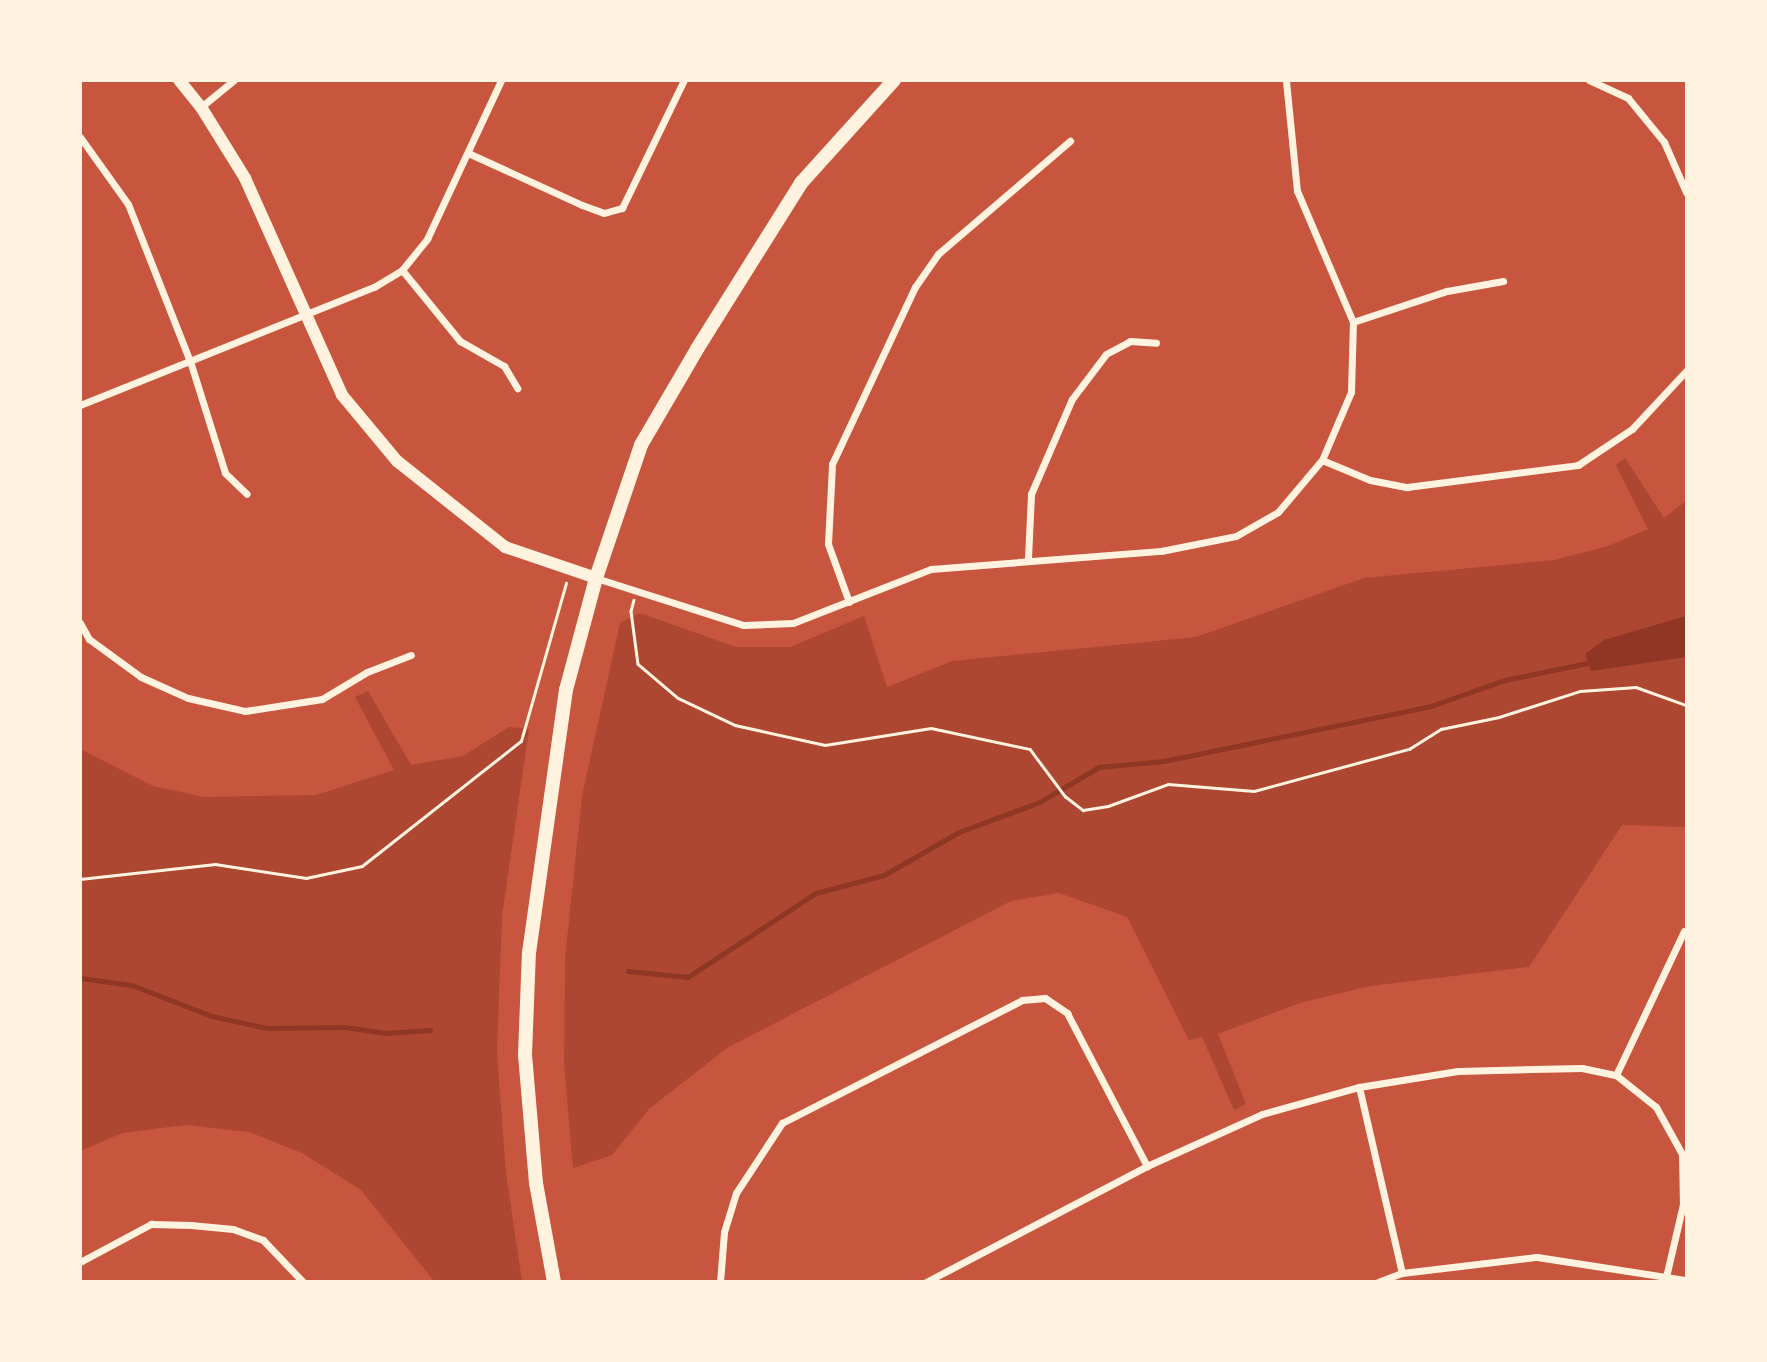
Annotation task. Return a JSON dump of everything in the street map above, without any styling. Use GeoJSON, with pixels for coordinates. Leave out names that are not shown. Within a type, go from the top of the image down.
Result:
{"type":"FeatureCollection","features":[{"type":"Feature","properties":{"kind":"main road"},"geometry":{"type":"LineString","coordinates":[[554,1282],[536,1183],[525,1055],[529,953],[566,690],[596,578],[641,445],[697,349],[801,183],[894,80]]}},
{"type":"Feature","properties":{"kind":"street"},"geometry":{"type":"LineString","coordinates":[[179,80],[201,107],[278,244],[304,315],[342,394],[397,461],[505,547],[743,625],[793,623],[931,569],[1028,558],[1161,551],[1236,536],[1278,512],[1322,460],[1351,392],[1353,322],[1297,191],[1286,80]]}},
{"type":"Feature","properties":{"kind":"street"},"geometry":{"type":"LineString","coordinates":[[201,107],[234,80]]}},
{"type":"Feature","properties":{"kind":"street"},"geometry":{"type":"LineString","coordinates":[[80,405],[374,287],[402,270],[426,239],[501,80]]}},
{"type":"Feature","properties":{"kind":"street"},"geometry":{"type":"LineString","coordinates":[[468,153],[604,213],[622,208],[684,80]]}},
{"type":"Feature","properties":{"kind":"street"},"geometry":{"type":"LineString","coordinates":[[1588,80],[1628,98],[1664,142],[1686,191]]}},
{"type":"Feature","properties":{"kind":"street"},"geometry":{"type":"LineString","coordinates":[[80,137],[128,204],[190,361],[225,473],[247,494]]}},
{"type":"Feature","properties":{"kind":"street"},"geometry":{"type":"LineString","coordinates":[[849,602],[828,544],[832,464],[915,287],[938,254],[1070,141]]}},
{"type":"Feature","properties":{"kind":"street"},"geometry":{"type":"LineString","coordinates":[[402,270],[460,341],[504,366],[517,388]]}},
{"type":"Feature","properties":{"kind":"street"},"geometry":{"type":"LineString","coordinates":[[1353,322],[1447,291],[1503,281]]}},
{"type":"Feature","properties":{"kind":"street"},"geometry":{"type":"LineString","coordinates":[[1028,558],[1031,494],[1072,399],[1106,354],[1130,341],[1156,343]]}},
{"type":"Feature","properties":{"kind":"street"},"geometry":{"type":"LineString","coordinates":[[1322,460],[1370,480],[1408,487],[1578,465],[1632,429],[1686,370]]}},
{"type":"Feature","properties":{"kind":"street"},"geometry":{"type":"LineString","coordinates":[[80,623],[89,639],[141,677],[188,698],[245,711],[322,699],[367,672],[411,655]]}},
{"type":"Feature","properties":{"kind":"street"},"geometry":{"type":"LineString","coordinates":[[1616,1075],[1684,931]]}},
{"type":"Feature","properties":{"kind":"street"},"geometry":{"type":"LineString","coordinates":[[720,1282],[724,1232],[736,1193],[782,1123],[1022,1000],[1045,998],[1067,1013],[1147,1166]]}},
{"type":"Feature","properties":{"kind":"street"},"geometry":{"type":"LineString","coordinates":[[926,1282],[1147,1166],[1262,1114],[1359,1087],[1458,1071],[1582,1068],[1616,1075],[1657,1107],[1682,1154],[1683,1204],[1667,1273]]}},
{"type":"Feature","properties":{"kind":"street"},"geometry":{"type":"LineString","coordinates":[[1359,1087],[1402,1273]]}},
{"type":"Feature","properties":{"kind":"street"},"geometry":{"type":"LineString","coordinates":[[80,1262],[151,1224],[191,1225],[233,1229],[263,1240],[303,1282]]}},
{"type":"Feature","properties":{"kind":"street"},"geometry":{"type":"LineString","coordinates":[[1378,1282],[1402,1273],[1537,1257],[1667,1273],[1686,1280]]}},
{"type":"Feature","properties":{"kind":"path"},"geometry":{"type":"LineString","coordinates":[[80,879],[215,864],[306,878],[362,866],[521,741],[569,569]]}},
{"type":"Feature","properties":{"kind":"path"},"geometry":{"type":"LineString","coordinates":[[636,591],[631,611],[638,664],[678,698],[735,725],[825,745],[930,728],[1030,749],[1065,796],[1083,810],[1108,806],[1168,784],[1254,791],[1409,749],[1452,725],[1499,717],[1580,691],[1636,687],[1686,705]]}},
{"type":"Feature","properties":{"kind":"shaded area"},"geometry":{"type":"Polygon","coordinates":[[[1625,458],[1664,518],[1686,501],[1686,827],[1622,825],[1529,967],[1370,986],[1300,1003],[1218,1034],[1246,1104],[1234,1110],[1202,1037],[1189,1040],[1127,917],[1059,893],[1011,901],[727,1048],[649,1109],[612,1155],[573,1168],[564,1065],[565,959],[582,796],[620,623],[640,613],[736,647],[790,647],[864,616],[887,687],[952,661],[1196,637],[1364,578],[1554,560],[1608,546],[1648,529],[1616,465],[1625,458]]]}},
{"type":"Feature","properties":{"kind":"shaded area"},"geometry":{"type":"Polygon","coordinates":[[[1686,616],[1686,657],[1591,671],[1585,654],[1604,640],[1686,616]]]}},
{"type":"Feature","properties":{"kind":"shaded area"},"geometry":{"type":"Polygon","coordinates":[[[368,691],[411,765],[463,756],[509,727],[529,729],[502,916],[497,1053],[506,1173],[522,1281],[434,1281],[361,1190],[302,1153],[249,1132],[186,1125],[122,1133],[81,1151],[80,749],[153,786],[204,797],[316,795],[394,770],[355,697],[368,691]]]}},
{"type":"Feature","properties":{"kind":"waterway"},"geometry":{"type":"LineString","coordinates":[[628,971],[688,977],[816,893],[884,875],[959,832],[1040,802],[1099,767],[1164,761],[1431,706],[1505,680],[1593,662]]}},
{"type":"Feature","properties":{"kind":"waterway"},"geometry":{"type":"LineString","coordinates":[[80,978],[132,985],[212,1016],[267,1028],[345,1027],[386,1033],[430,1030]]}}]}
